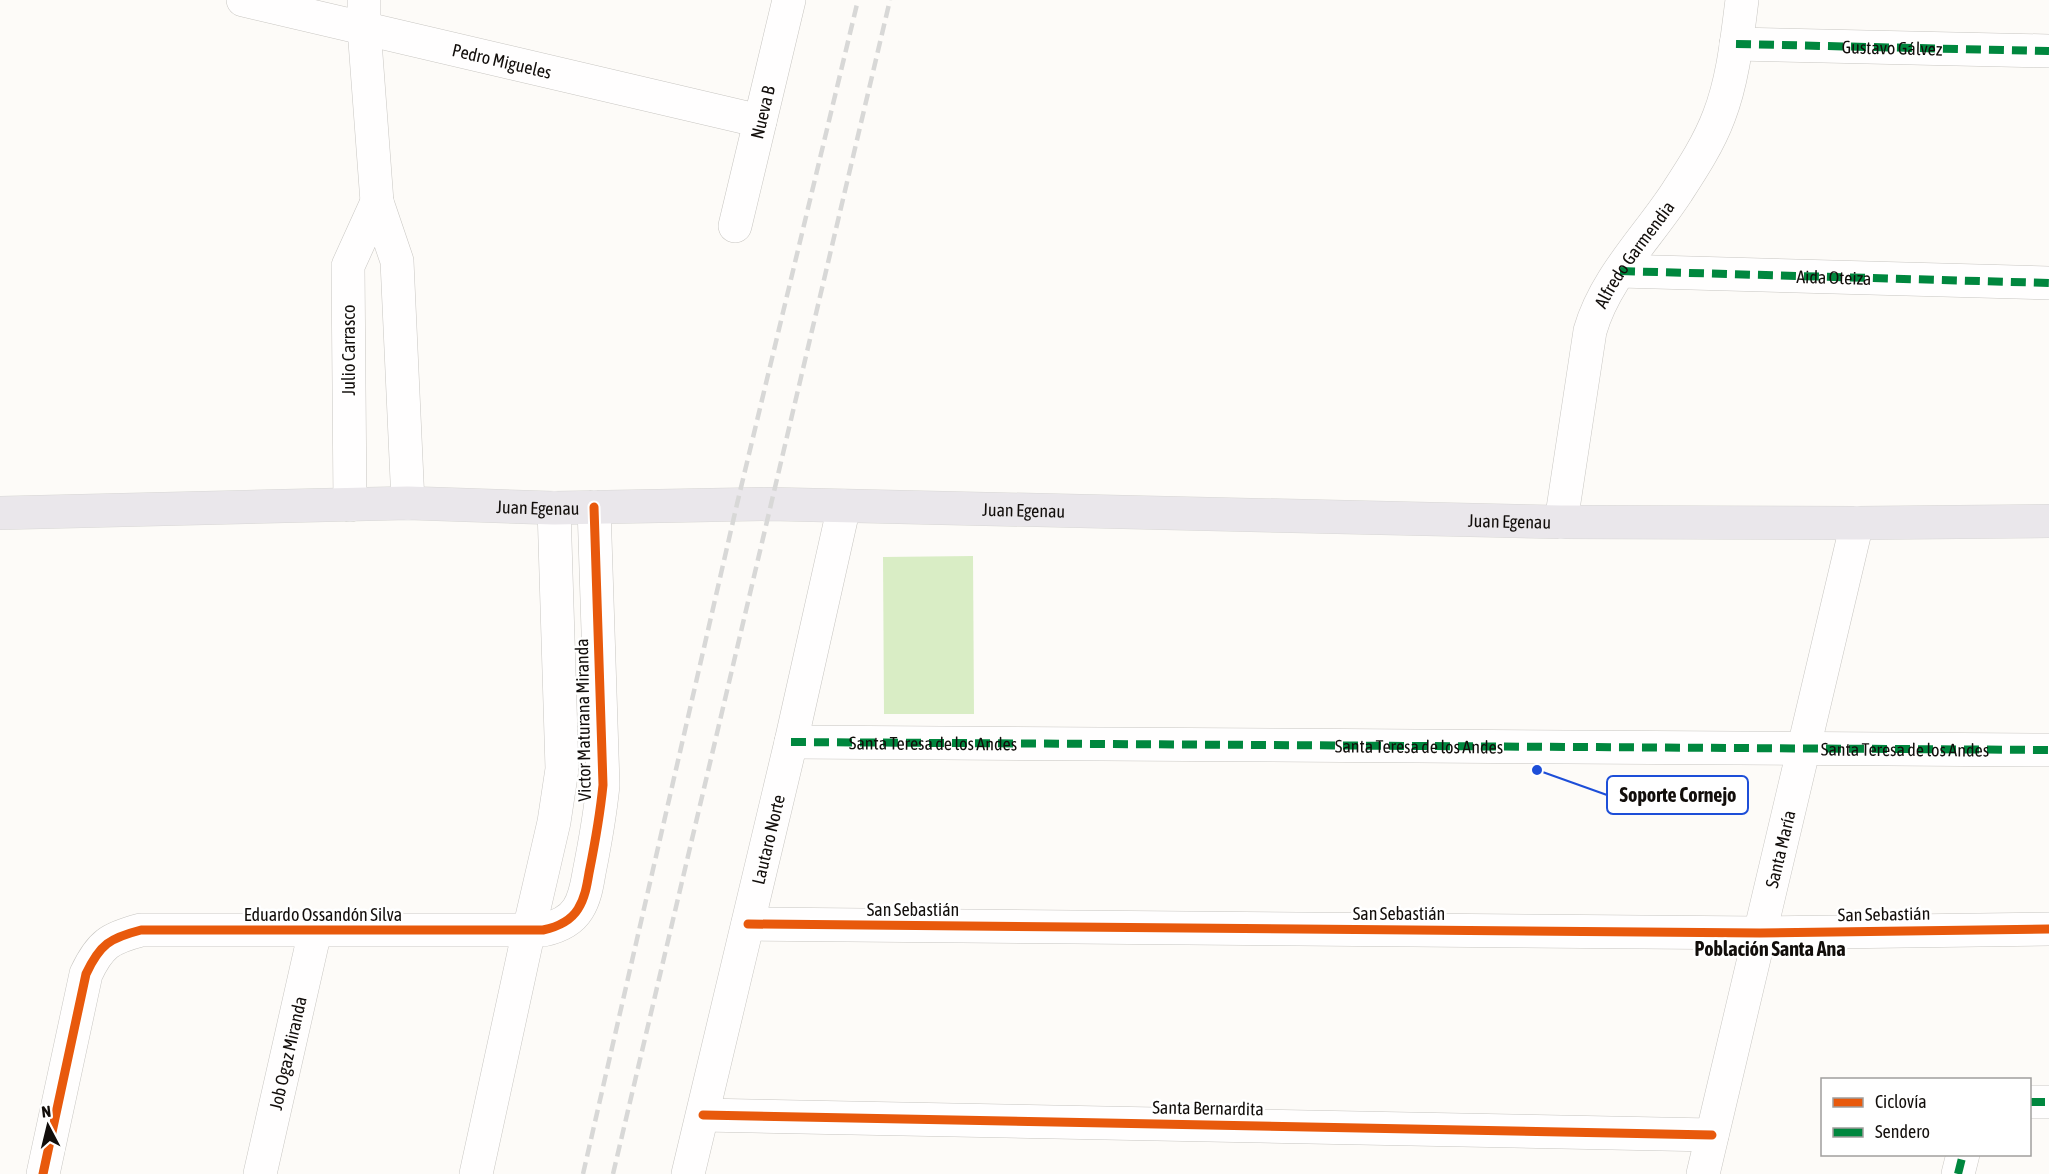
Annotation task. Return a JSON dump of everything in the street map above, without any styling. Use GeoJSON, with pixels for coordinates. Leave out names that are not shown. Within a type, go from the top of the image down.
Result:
{"type":"FeatureCollection","features":[{"type":"Feature","properties":{"kind":"main road","name":"Juan Egenau"},"geometry":{"type":"LineString","coordinates":[[0,513],[408,503],[554,508],[737,504],[1561,522],[2049,521]]}},
{"type":"Feature","properties":{"kind":"street","name":"Pedro Migueles"},"geometry":{"type":"LineString","coordinates":[[243,0],[364,14],[760,121]]}},
{"type":"Feature","properties":{"kind":"street","name":"Nueva B"},"geometry":{"type":"LineString","coordinates":[[735,226],[789,0]]}},
{"type":"Feature","properties":{"kind":"street","name":"Alfredo Garmendia"},"geometry":{"type":"LineString","coordinates":[[1561,522],[1590,331],[1601,301],[1678,192],[1719,117],[1728,86],[1742,0]]}},
{"type":"Feature","properties":{"kind":"street","name":"Julio Carrasco"},"geometry":{"type":"LineString","coordinates":[[364,14],[377,202],[397,261],[408,503]]}},
{"type":"Feature","properties":{"kind":"street","name":"Gustavo Gálvez"},"geometry":{"type":"LineString","coordinates":[[1736,44],[2049,51]]}},
{"type":"Feature","properties":{"kind":"street","name":"Julio Carrasco"},"geometry":{"type":"LineString","coordinates":[[350,505],[348,266],[377,202]]}},
{"type":"Feature","properties":{"kind":"street","name":"Aida Oteiza"},"geometry":{"type":"LineString","coordinates":[[1620,271],[2049,283]]}},
{"type":"Feature","properties":{"kind":"street","name":"Lautaro Norte"},"geometry":{"type":"LineString","coordinates":[[688,1174],[791,742],[844,506]]}},
{"type":"Feature","properties":{"kind":"street","name":"Victor Maturana Miranda"},"geometry":{"type":"LineString","coordinates":[[529,930],[557,927],[578,909],[584,896],[599,824],[603,785],[603,751],[594,507]]}},
{"type":"Feature","properties":{"kind":"street","name":"Victor Maturana Miranda"},"geometry":{"type":"LineString","coordinates":[[476,1174],[554,822],[562,769],[554,508]]}},
{"type":"Feature","properties":{"kind":"street","name":"Santa María"},"geometry":{"type":"LineString","coordinates":[[1703,1174],[1857,523]]}},
{"type":"Feature","properties":{"kind":"street","name":"Santa Teresa de los Andes"},"geometry":{"type":"LineString","coordinates":[[791,742],[2049,750]]}},
{"type":"Feature","properties":{"kind":"street","name":"San Sebastián"},"geometry":{"type":"LineString","coordinates":[[748,924],[1760,933],[2049,928]]}},
{"type":"Feature","properties":{"kind":"street","name":"Eduardo Ossandón Silva"},"geometry":{"type":"LineString","coordinates":[[43,1174],[86,974],[96,954],[117,936],[141,930],[529,930]]}},
{"type":"Feature","properties":{"kind":"street","name":"Job Ogaz Miranda"},"geometry":{"type":"LineString","coordinates":[[260,1174],[315,931]]}},
{"type":"Feature","properties":{"kind":"street"},"geometry":{"type":"LineString","coordinates":[[2031,1101],[2049,1102]]}},
{"type":"Feature","properties":{"kind":"street","name":"Santa Bernardita"},"geometry":{"type":"LineString","coordinates":[[702,1115],[1712,1135]]}},
{"type":"Feature","properties":{"kind":"street"},"geometry":{"type":"LineString","coordinates":[[1958,1174],[1963,1156]]}},
{"type":"Feature","properties":{"kind":"green space"},"geometry":{"type":"Polygon","coordinates":[[[973,556],[974,714],[884,714],[883,557],[973,556]]]}},
{"type":"Feature","properties":{"kind":"railway"},"geometry":{"type":"LineString","coordinates":[[583,1174],[737,504],[858,0]]}},
{"type":"Feature","properties":{"kind":"railway"},"geometry":{"type":"LineString","coordinates":[[613,1174],[890,0]]}},
{"type":"Feature","properties":{"kind":"marked path"},"geometry":{"type":"LineString","coordinates":[[1736,44],[2049,51]]}},
{"type":"Feature","properties":{"kind":"marked path"},"geometry":{"type":"LineString","coordinates":[[1620,271],[2049,283]]}},
{"type":"Feature","properties":{"kind":"marked path"},"geometry":{"type":"LineString","coordinates":[[791,742],[2049,750]]}},
{"type":"Feature","properties":{"kind":"marked path"},"geometry":{"type":"LineString","coordinates":[[2031,1102],[2049,1102]]}},
{"type":"Feature","properties":{"kind":"marked path"},"geometry":{"type":"LineString","coordinates":[[1958,1174],[1962,1156]]}},
{"type":"Feature","properties":{"kind":"cycle path"},"geometry":{"type":"LineString","coordinates":[[43,1174],[86,974],[101,949],[121,936],[141,930],[543,930],[563,923],[575,914],[586,887],[603,785],[594,507]]}},
{"type":"Feature","properties":{"kind":"cycle path"},"geometry":{"type":"LineString","coordinates":[[748,924],[1760,933],[2049,929]]}},
{"type":"Feature","properties":{"kind":"cycle path"},"geometry":{"type":"LineString","coordinates":[[703,1115],[1712,1135]]}},
{"type":"Feature","properties":{"kind":"place","name":"Soporte Cornejo"},"geometry":{"type":"Point","coordinates":[1537,770]}},
{"type":"Feature","properties":{"kind":"district","name":"Población Santa Ana"},"geometry":{"type":"Point","coordinates":[1770,948]}}]}
